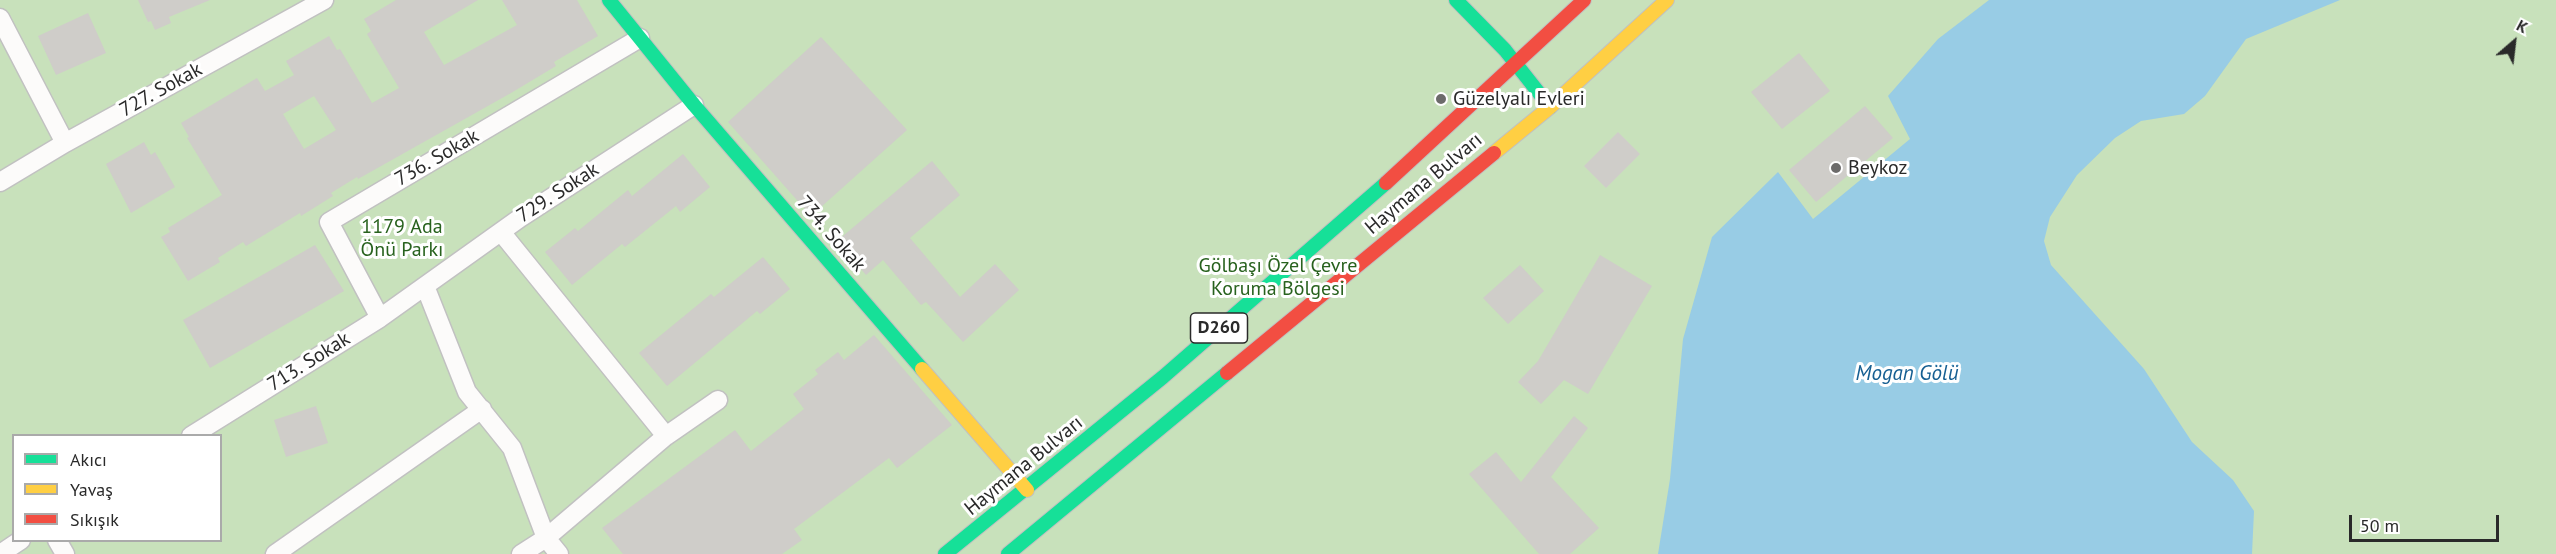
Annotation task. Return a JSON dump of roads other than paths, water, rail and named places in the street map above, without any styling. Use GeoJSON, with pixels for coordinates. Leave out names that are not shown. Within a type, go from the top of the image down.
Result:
{"type":"FeatureCollection","features":[{"type":"Feature","properties":{"kind":"main road","name":"734. Sokak"},"geometry":{"type":"LineString","coordinates":[[609,0],[694,105],[1027,490]]}},
{"type":"Feature","properties":{"kind":"main road"},"geometry":{"type":"LineString","coordinates":[[1456,0],[1514,61],[1550,107]]}},
{"type":"Feature","properties":{"kind":"main road","name":"Haymana Bulvarı"},"geometry":{"type":"LineString","coordinates":[[945,554],[1027,490],[1376,193],[1514,61],[1584,0]]}},
{"type":"Feature","properties":{"kind":"main road"},"geometry":{"type":"LineString","coordinates":[[1645,0],[1655,10]]}},
{"type":"Feature","properties":{"kind":"main road","name":"Haymana Bulvarı"},"geometry":{"type":"LineString","coordinates":[[1008,554],[1550,107],[1667,0]]}},
{"type":"Feature","properties":{"kind":"street","name":"727. Sokak"},"geometry":{"type":"LineString","coordinates":[[0,182],[64,143],[324,0]]}},
{"type":"Feature","properties":{"kind":"street"},"geometry":{"type":"LineString","coordinates":[[0,18],[64,143]]}},
{"type":"Feature","properties":{"kind":"street","name":"736. Sokak"},"geometry":{"type":"LineString","coordinates":[[380,318],[328,222],[640,38]]}},
{"type":"Feature","properties":{"kind":"street","name":"729. Sokak"},"geometry":{"type":"LineString","coordinates":[[425,286],[501,232],[694,105]]}},
{"type":"Feature","properties":{"kind":"street"},"geometry":{"type":"LineString","coordinates":[[501,232],[666,436]]}},
{"type":"Feature","properties":{"kind":"street"},"geometry":{"type":"LineString","coordinates":[[425,286],[467,392],[512,448],[546,538],[559,554]]}},
{"type":"Feature","properties":{"kind":"street","name":"713. Sokak"},"geometry":{"type":"LineString","coordinates":[[194,434],[380,318],[425,286]]}},
{"type":"Feature","properties":{"kind":"street"},"geometry":{"type":"LineString","coordinates":[[521,554],[546,538],[666,436],[718,400]]}},
{"type":"Feature","properties":{"kind":"street"},"geometry":{"type":"LineString","coordinates":[[275,554],[482,409]]}},
{"type":"Feature","properties":{"kind":"street"},"geometry":{"type":"LineString","coordinates":[[0,554],[18,542]]}},
{"type":"Feature","properties":{"kind":"water","name":"Mogan Gölü"},"geometry":{"type":"Polygon","coordinates":[[[1989,0],[2340,0],[2246,39],[2205,96],[2184,114],[2141,121],[2115,138],[2077,175],[2050,217],[2044,241],[2051,265],[2144,369],[2192,442],[2233,480],[2254,511],[2252,554],[1658,554],[1670,479],[1683,339],[1712,237],[1778,172],[1813,219],[1910,139],[1888,96],[1938,39],[1989,0]]]}},
{"type":"Feature","properties":{"kind":"place","name":"Güzelyalı Evleri"},"geometry":{"type":"Point","coordinates":[1441,99]}},
{"type":"Feature","properties":{"kind":"place","name":"Beykoz"},"geometry":{"type":"Point","coordinates":[1836,168]}},
{"type":"Feature","properties":{"kind":"park label","name":"1179 Ada Önü Parkı"},"geometry":{"type":"Point","coordinates":[402,238]}},
{"type":"Feature","properties":{"kind":"park label","name":"Gölbaşı Özel Çevre Koruma Bölgesi"},"geometry":{"type":"Point","coordinates":[1278,278]}}]}
